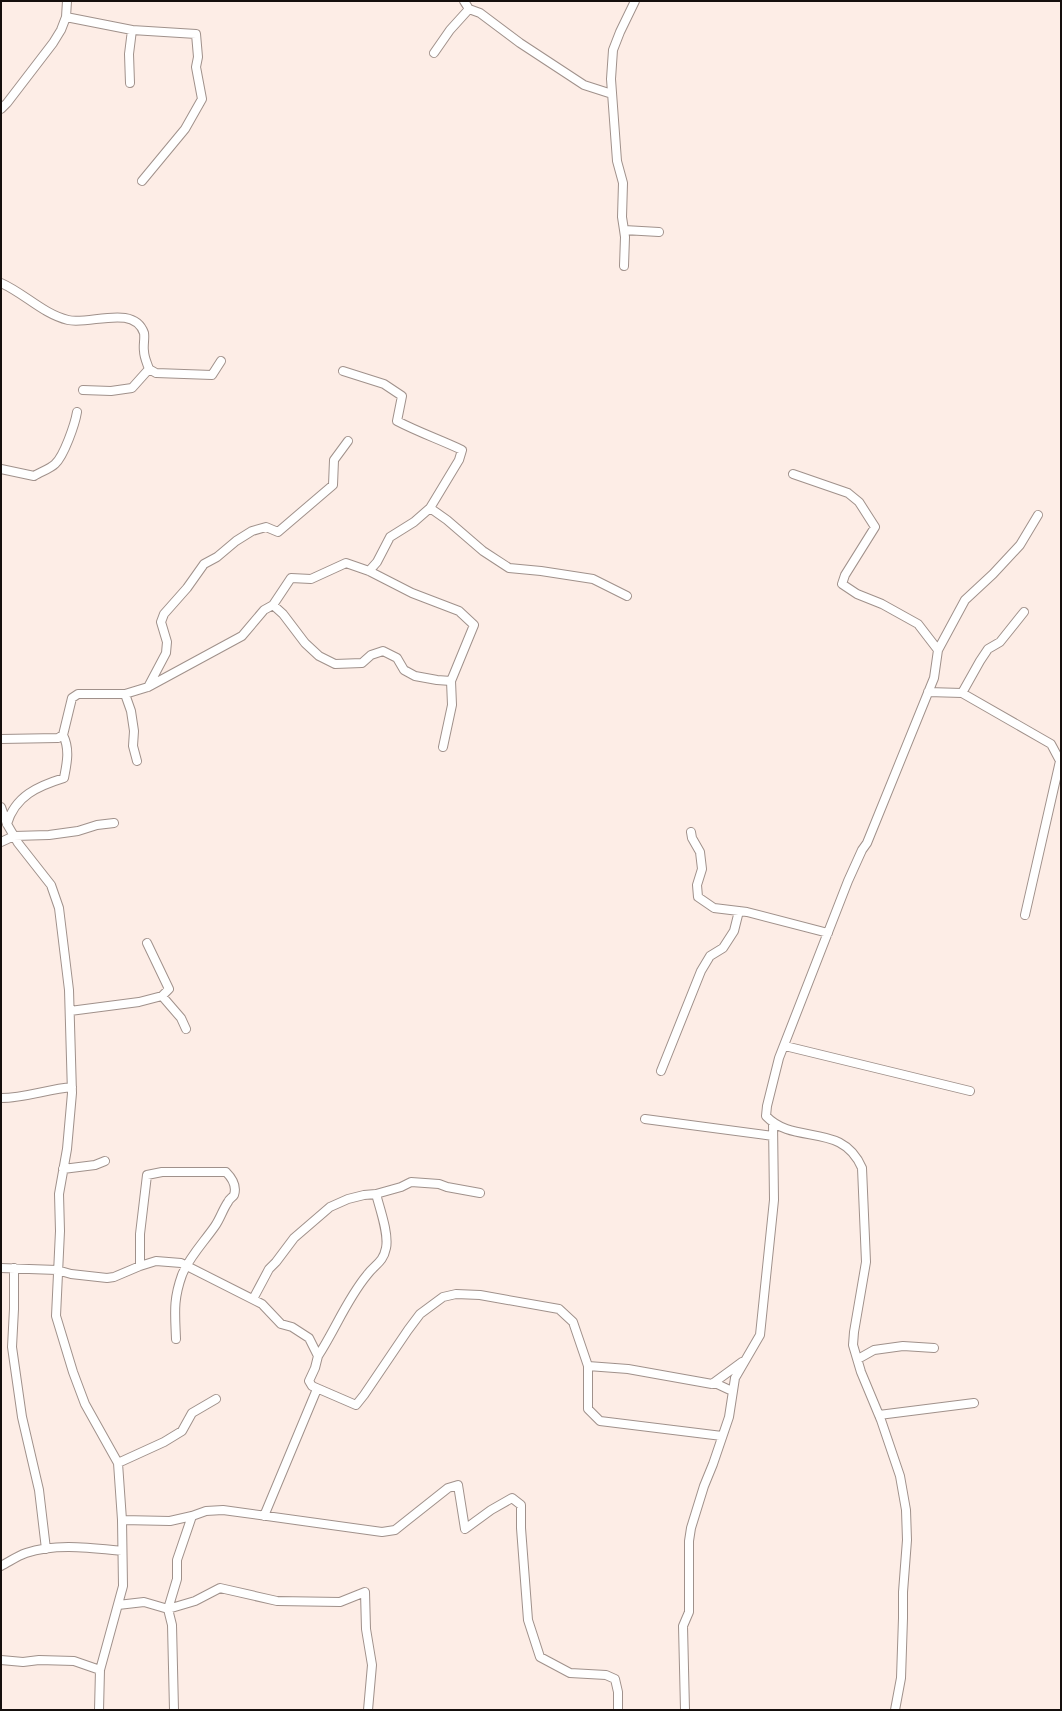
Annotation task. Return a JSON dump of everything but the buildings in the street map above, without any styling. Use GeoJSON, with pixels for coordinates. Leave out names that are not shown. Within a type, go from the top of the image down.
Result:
{"type":"FeatureCollection","features":[{"type":"Feature","properties":{"kind":"street"},"geometry":{"type":"LineString","coordinates":[[1,109],[7,104],[54,43],[66,17],[67,1]]}},
{"type":"Feature","properties":{"kind":"street"},"geometry":{"type":"LineString","coordinates":[[464,1],[469,9],[480,13],[520,43],[584,85],[612,94]]}},
{"type":"Feature","properties":{"kind":"street"},"geometry":{"type":"LineString","coordinates":[[624,266],[625,237],[622,217],[623,183],[617,161],[610,79],[613,50],[635,1]]}},
{"type":"Feature","properties":{"kind":"street"},"geometry":{"type":"LineString","coordinates":[[434,53],[450,30],[469,9]]}},
{"type":"Feature","properties":{"kind":"street"},"geometry":{"type":"LineString","coordinates":[[66,17],[132,30],[196,34],[198,56],[196,67],[202,99],[185,129],[142,181]]}},
{"type":"Feature","properties":{"kind":"street"},"geometry":{"type":"LineString","coordinates":[[130,83],[129,54],[132,30]]}},
{"type":"Feature","properties":{"kind":"street"},"geometry":{"type":"LineString","coordinates":[[624,230],[659,232]]}},
{"type":"Feature","properties":{"kind":"street"},"geometry":{"type":"LineString","coordinates":[[1,284],[14,289],[34,304],[68,320],[86,321],[124,316],[136,322],[144,333],[144,352],[149,369],[156,373],[212,375],[221,361]]}},
{"type":"Feature","properties":{"kind":"street"},"geometry":{"type":"LineString","coordinates":[[83,390],[111,391],[132,388],[149,369]]}},
{"type":"Feature","properties":{"kind":"street"},"geometry":{"type":"LineString","coordinates":[[343,371],[384,384],[402,396],[397,421],[425,435],[446,442],[462,450],[459,460],[430,508],[414,522],[390,537],[377,562],[369,571]]}},
{"type":"Feature","properties":{"kind":"street"},"geometry":{"type":"LineString","coordinates":[[1,469],[34,476],[55,464],[65,447],[75,423],[77,412]]}},
{"type":"Feature","properties":{"kind":"street"},"geometry":{"type":"LineString","coordinates":[[148,687],[166,653],[167,642],[161,622],[164,614],[187,588],[204,564],[217,557],[236,541],[252,531],[266,527],[278,532],[333,485],[334,460],[348,441]]}},
{"type":"Feature","properties":{"kind":"street"},"geometry":{"type":"LineString","coordinates":[[793,474],[848,493],[858,502],[875,527],[845,575],[842,584],[857,594],[882,604],[918,624],[938,650]]}},
{"type":"Feature","properties":{"kind":"street"},"geometry":{"type":"LineString","coordinates":[[430,508],[447,520],[483,551],[509,568],[541,570],[593,579],[627,596]]}},
{"type":"Feature","properties":{"kind":"street"},"geometry":{"type":"LineString","coordinates":[[895,1710],[901,1678],[903,1592],[907,1540],[906,1510],[900,1476],[879,1415],[861,1372],[853,1344],[866,1262],[862,1168],[857,1158],[850,1150],[838,1142],[821,1136],[782,1128],[773,1123],[766,1116],[767,1106],[779,1058],[785,1046],[848,881],[862,850],[867,843],[934,678],[938,650],[966,600],[1020,545],[1038,515]]}},
{"type":"Feature","properties":{"kind":"street"},"geometry":{"type":"LineString","coordinates":[[7,824],[10,813],[21,799],[44,784],[64,778],[67,748],[63,735],[72,698],[78,694],[125,694],[148,687],[242,636],[264,610],[273,605],[291,578],[311,579],[346,563],[369,571],[412,593],[459,611],[474,625],[451,681],[452,705],[443,747]]}},
{"type":"Feature","properties":{"kind":"street"},"geometry":{"type":"LineString","coordinates":[[273,605],[305,643],[319,656],[335,664],[362,663],[371,655],[383,651],[397,658],[404,670],[415,676],[451,681]]}},
{"type":"Feature","properties":{"kind":"street"},"geometry":{"type":"LineString","coordinates":[[962,693],[988,649],[1000,642],[1024,612]]}},
{"type":"Feature","properties":{"kind":"street"},"geometry":{"type":"LineString","coordinates":[[928,692],[962,693],[1051,744],[1060,761],[1025,915]]}},
{"type":"Feature","properties":{"kind":"street"},"geometry":{"type":"LineString","coordinates":[[125,694],[131,711],[134,731],[133,746],[136,761]]}},
{"type":"Feature","properties":{"kind":"street"},"geometry":{"type":"LineString","coordinates":[[1,739],[58,738],[63,735]]}},
{"type":"Feature","properties":{"kind":"street"},"geometry":{"type":"LineString","coordinates":[[1,807],[7,824],[14,836],[51,885],[59,908],[69,990],[72,1087],[59,1194],[60,1231],[56,1316],[73,1372],[85,1404],[118,1463],[122,1520],[123,1586],[100,1670],[99,1710]]}},
{"type":"Feature","properties":{"kind":"street"},"geometry":{"type":"LineString","coordinates":[[1,842],[14,836],[49,835],[78,831],[96,824],[114,823]]}},
{"type":"Feature","properties":{"kind":"street"},"geometry":{"type":"LineString","coordinates":[[691,832],[692,838],[700,852],[702,869],[697,885],[698,897],[714,908],[739,911],[828,933]]}},
{"type":"Feature","properties":{"kind":"street"},"geometry":{"type":"LineString","coordinates":[[661,1071],[701,971],[710,956],[723,948],[734,931],[739,911]]}},
{"type":"Feature","properties":{"kind":"street"},"geometry":{"type":"LineString","coordinates":[[70,1011],[139,1002],[162,996],[169,989],[147,942]]}},
{"type":"Feature","properties":{"kind":"street"},"geometry":{"type":"LineString","coordinates":[[162,996],[181,1018],[186,1029]]}},
{"type":"Feature","properties":{"kind":"street"},"geometry":{"type":"LineString","coordinates":[[785,1046],[970,1091]]}},
{"type":"Feature","properties":{"kind":"street"},"geometry":{"type":"LineString","coordinates":[[1,1098],[12,1098],[72,1087]]}},
{"type":"Feature","properties":{"kind":"street"},"geometry":{"type":"LineString","coordinates":[[645,1119],[773,1136]]}},
{"type":"Feature","properties":{"kind":"street"},"geometry":{"type":"LineString","coordinates":[[685,1710],[683,1626],[689,1612],[689,1540],[691,1528],[704,1486],[729,1417],[735,1378],[760,1336],[774,1200],[773,1123]]}},
{"type":"Feature","properties":{"kind":"street"},"geometry":{"type":"LineString","coordinates":[[63,1169],[95,1165],[105,1161]]}},
{"type":"Feature","properties":{"kind":"street"},"geometry":{"type":"LineString","coordinates":[[140,1266],[140,1234],[147,1175],[162,1172],[226,1172],[232,1178],[234,1186],[233,1195],[215,1226],[182,1274],[174,1301],[176,1339]]}},
{"type":"Feature","properties":{"kind":"street"},"geometry":{"type":"LineString","coordinates":[[253,1299],[269,1269],[299,1233],[330,1207],[364,1195],[376,1194],[411,1182],[438,1184],[480,1193]]}},
{"type":"Feature","properties":{"kind":"street"},"geometry":{"type":"LineString","coordinates":[[376,1194],[385,1230],[387,1247],[382,1262],[372,1268],[361,1282],[330,1338],[318,1356],[315,1368],[309,1381],[312,1386],[356,1405],[420,1314],[443,1297],[456,1294],[480,1295],[560,1309],[573,1322],[588,1366],[588,1409],[600,1421],[722,1436]]}},
{"type":"Feature","properties":{"kind":"street"},"geometry":{"type":"LineString","coordinates":[[1,1268],[57,1270],[71,1274],[108,1278],[156,1261],[181,1263],[262,1304],[281,1324],[292,1327],[309,1338],[318,1356]]}},
{"type":"Feature","properties":{"kind":"street"},"geometry":{"type":"LineString","coordinates":[[14,1268],[12,1347],[22,1417],[39,1490],[46,1549]]}},
{"type":"Feature","properties":{"kind":"street"},"geometry":{"type":"LineString","coordinates":[[858,1359],[874,1350],[903,1346],[934,1348]]}},
{"type":"Feature","properties":{"kind":"street"},"geometry":{"type":"LineString","coordinates":[[712,1384],[746,1358]]}},
{"type":"Feature","properties":{"kind":"street"},"geometry":{"type":"LineString","coordinates":[[588,1366],[628,1369],[717,1384],[732,1391]]}},
{"type":"Feature","properties":{"kind":"street"},"geometry":{"type":"LineString","coordinates":[[264,1516],[317,1389]]}},
{"type":"Feature","properties":{"kind":"street"},"geometry":{"type":"LineString","coordinates":[[118,1463],[164,1442],[182,1431],[192,1413],[216,1399]]}},
{"type":"Feature","properties":{"kind":"street"},"geometry":{"type":"LineString","coordinates":[[879,1415],[974,1403]]}},
{"type":"Feature","properties":{"kind":"street"},"geometry":{"type":"LineString","coordinates":[[122,1520],[170,1521],[206,1511],[223,1510],[382,1532],[395,1530],[448,1488],[458,1485],[465,1529],[491,1510],[512,1498],[521,1505],[521,1528],[528,1620],[540,1657],[570,1673],[606,1675],[615,1679],[618,1692],[618,1710]]}},
{"type":"Feature","properties":{"kind":"street"},"geometry":{"type":"LineString","coordinates":[[174,1710],[172,1625],[168,1609],[177,1579],[177,1560],[192,1516]]}},
{"type":"Feature","properties":{"kind":"street"},"geometry":{"type":"LineString","coordinates":[[1,1566],[26,1553],[46,1549],[72,1547],[122,1551]]}},
{"type":"Feature","properties":{"kind":"street"},"geometry":{"type":"LineString","coordinates":[[118,1605],[144,1602],[168,1609],[195,1602],[220,1588],[277,1601],[340,1602],[365,1592],[366,1629],[372,1665],[368,1710]]}},
{"type":"Feature","properties":{"kind":"street"},"geometry":{"type":"LineString","coordinates":[[1,1660],[23,1662],[38,1660],[74,1661],[100,1670]]}}]}
